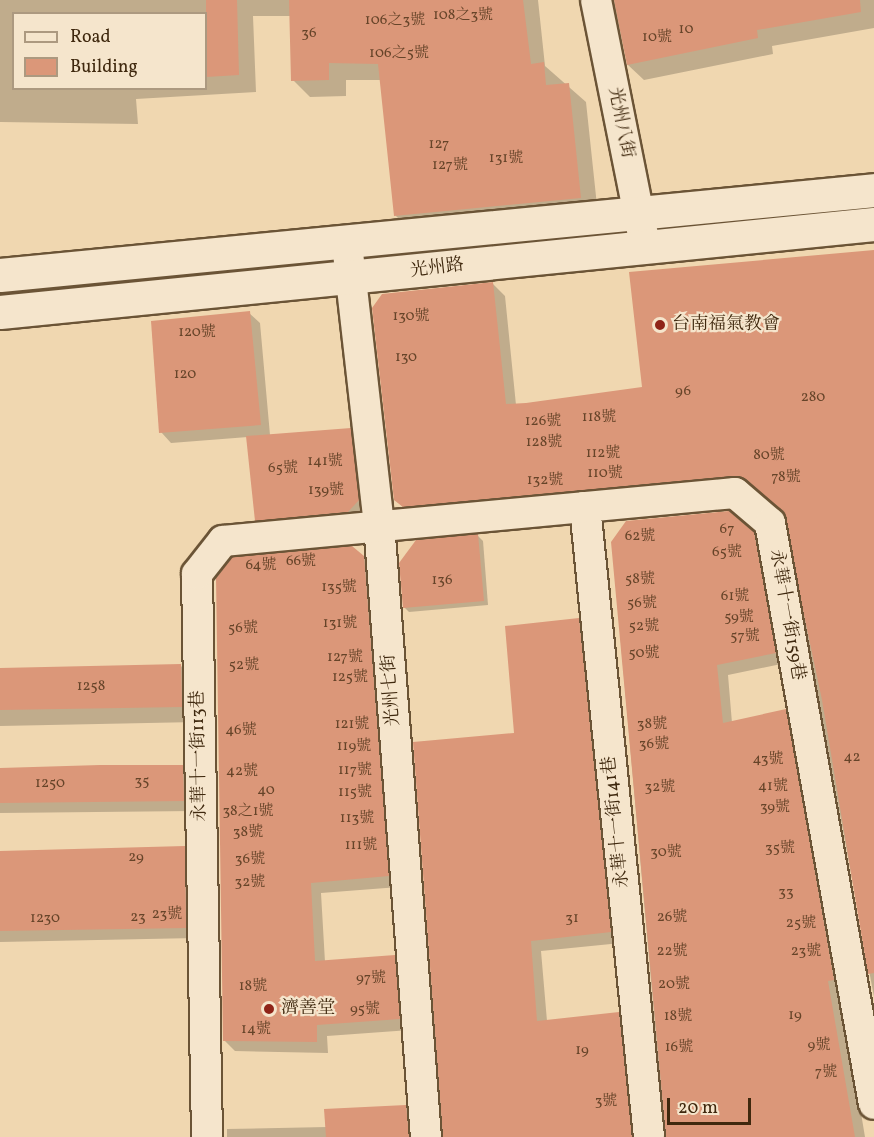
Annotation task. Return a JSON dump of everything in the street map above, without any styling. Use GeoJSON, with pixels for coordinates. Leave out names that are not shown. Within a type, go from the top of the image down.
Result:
{"type":"FeatureCollection","features":[{"type":"Feature","properties":{"kind":"street","name":"光州八街"},"geometry":{"type":"LineString","coordinates":[[596,0],[645,245]]}},
{"type":"Feature","properties":{"kind":"street","name":"光州路"},"geometry":{"type":"LineString","coordinates":[[0,275],[347,244],[874,190]]}},
{"type":"Feature","properties":{"kind":"street","name":"光州路"},"geometry":{"type":"LineString","coordinates":[[0,312],[351,279],[645,245],[874,224]]}},
{"type":"Feature","properties":{"kind":"street","name":"光州七街"},"geometry":{"type":"LineString","coordinates":[[347,244],[379,524],[426,1137]]}},
{"type":"Feature","properties":{"kind":"street","name":"永華十一街159巷"},"geometry":{"type":"LineString","coordinates":[[379,524],[735,493],[770,524],[874,1104]]}},
{"type":"Feature","properties":{"kind":"street","name":"永華十一街141巷"},"geometry":{"type":"LineString","coordinates":[[585,507],[649,1137]]}},
{"type":"Feature","properties":{"kind":"street","name":"永華十一街113巷"},"geometry":{"type":"LineString","coordinates":[[207,1137],[197,574],[222,542],[379,524]]}},
{"type":"Feature","properties":{"kind":"building"},"geometry":{"type":"Polygon","coordinates":[[[206,0],[237,0],[239,75],[207,77],[206,0]]]}},
{"type":"Feature","properties":{"kind":"building"},"geometry":{"type":"Polygon","coordinates":[[[289,0],[523,0],[531,64],[544,62],[546,85],[569,83],[581,198],[394,216],[378,64],[329,63],[329,80],[291,81],[289,0]]]}},
{"type":"Feature","properties":{"kind":"building"},"geometry":{"type":"Polygon","coordinates":[[[614,0],[860,0],[861,12],[757,30],[758,38],[627,65],[614,0]]]}},
{"type":"Feature","properties":{"kind":"building"},"geometry":{"type":"Polygon","coordinates":[[[874,250],[874,973],[868,974],[822,700],[782,510],[734,476],[403,507],[394,500],[372,308],[382,294],[493,282],[506,404],[526,403],[642,387],[629,272],[874,250]]]}},
{"type":"Feature","properties":{"kind":"building"},"geometry":{"type":"Polygon","coordinates":[[[250,311],[261,425],[159,433],[151,321],[250,311]]]}},
{"type":"Feature","properties":{"kind":"building"},"geometry":{"type":"Polygon","coordinates":[[[351,428],[359,500],[348,512],[255,521],[246,436],[351,428]]]}},
{"type":"Feature","properties":{"kind":"building"},"geometry":{"type":"Polygon","coordinates":[[[729,511],[754,532],[776,653],[717,665],[723,723],[786,709],[834,980],[828,981],[855,1137],[666,1137],[611,542],[626,521],[729,511]]]}},
{"type":"Feature","properties":{"kind":"building"},"geometry":{"type":"Polygon","coordinates":[[[478,534],[484,601],[403,608],[399,563],[416,540],[478,534]]]}},
{"type":"Feature","properties":{"kind":"building"},"geometry":{"type":"Polygon","coordinates":[[[352,546],[364,556],[389,876],[311,883],[315,961],[395,955],[400,1019],[317,1025],[317,1042],[223,1041],[216,578],[232,557],[352,546]]]}},
{"type":"Feature","properties":{"kind":"building"},"geometry":{"type":"Polygon","coordinates":[[[579,618],[611,932],[531,941],[537,1021],[619,1012],[632,1137],[443,1137],[413,742],[514,733],[505,626],[579,618]]]}},
{"type":"Feature","properties":{"kind":"building"},"geometry":{"type":"Polygon","coordinates":[[[181,664],[182,707],[0,710],[0,668],[181,664]]]}},
{"type":"Feature","properties":{"kind":"building"},"geometry":{"type":"Polygon","coordinates":[[[183,765],[184,801],[0,803],[0,768],[183,765]]]}},
{"type":"Feature","properties":{"kind":"building"},"geometry":{"type":"Polygon","coordinates":[[[185,846],[186,928],[0,931],[0,851],[185,846]]]}},
{"type":"Feature","properties":{"kind":"building"},"geometry":{"type":"Polygon","coordinates":[[[406,1105],[409,1137],[326,1137],[324,1109],[406,1105]]]}},
{"type":"Feature","properties":{"kind":"place","name":"台南福氣教會"},"geometry":{"type":"Point","coordinates":[660,325]}},
{"type":"Feature","properties":{"kind":"place","name":"濟善堂"},"geometry":{"type":"Point","coordinates":[269,1009]}}]}
